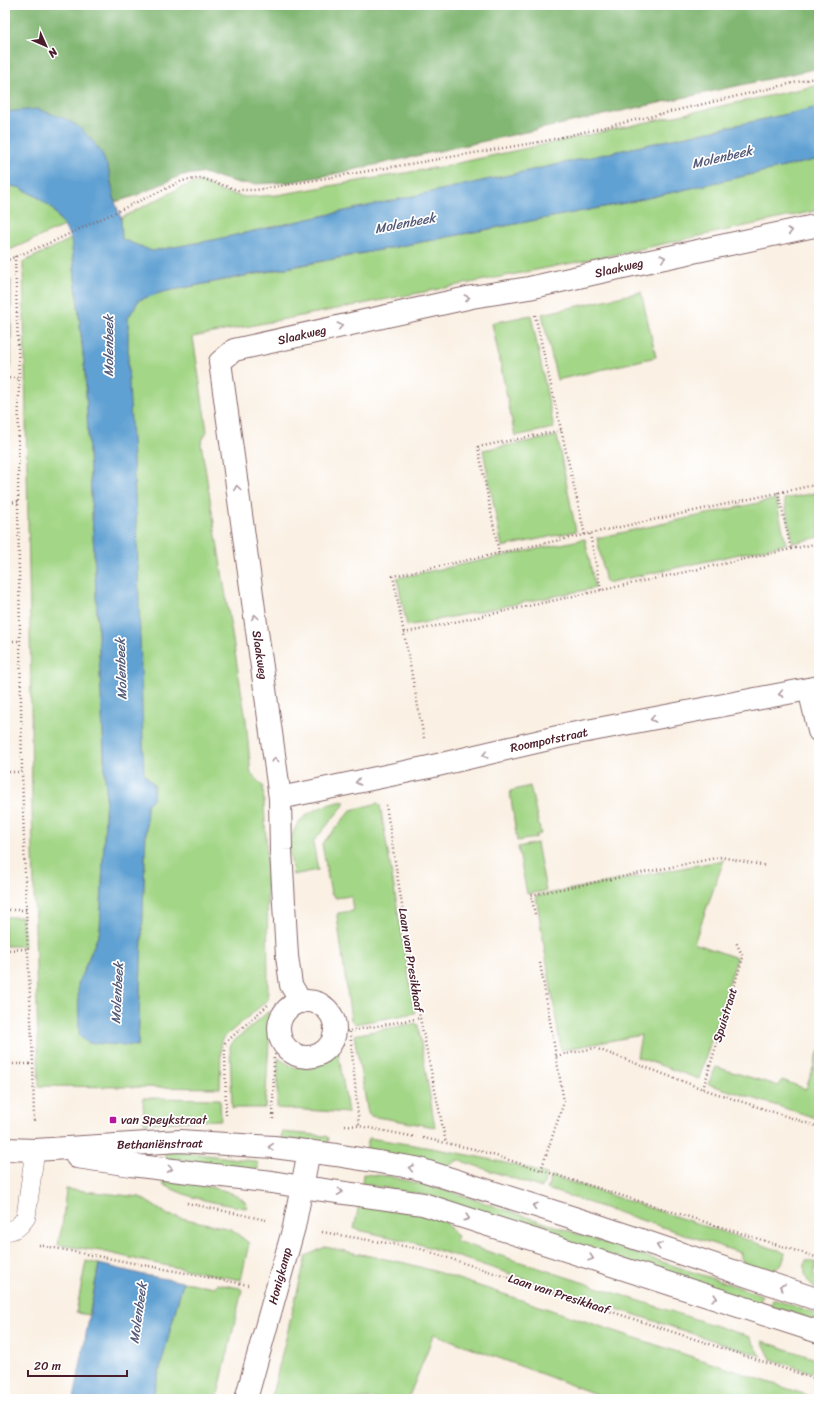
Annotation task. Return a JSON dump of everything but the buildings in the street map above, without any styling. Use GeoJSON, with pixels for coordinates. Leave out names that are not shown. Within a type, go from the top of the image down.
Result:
{"type":"FeatureCollection","features":[{"type":"Feature","properties":{"kind":"street","name":"Slaakweg"},"geometry":{"type":"LineString","coordinates":[[280,798],[220,362],[234,350],[472,297],[529,288],[641,262],[819,225]]}},
{"type":"Feature","properties":{"kind":"street","name":"Roompotstraat"},"geometry":{"type":"LineString","coordinates":[[280,798],[429,767],[566,735],[814,688]]}},
{"type":"Feature","properties":{"kind":"street"},"geometry":{"type":"LineString","coordinates":[[814,688],[819,731]]}},
{"type":"Feature","properties":{"kind":"street"},"geometry":{"type":"LineString","coordinates":[[280,798],[285,933],[287,956],[296,993],[292,1006],[285,1012],[281,1020],[279,1030],[281,1039],[293,1054],[302,1057],[311,1057],[320,1054],[327,1049],[342,1032],[335,1024],[332,1016],[326,1008],[296,993]]}},
{"type":"Feature","properties":{"kind":"street","name":"Bethaniënstraat"},"geometry":{"type":"LineString","coordinates":[[5,1149],[35,1150],[180,1141],[274,1147],[309,1152]]}},
{"type":"Feature","properties":{"kind":"street","name":"Bethaniënstraat"},"geometry":{"type":"LineString","coordinates":[[35,1150],[131,1165],[302,1187]]}},
{"type":"Feature","properties":{"kind":"street"},"geometry":{"type":"LineString","coordinates":[[309,1152],[416,1168],[593,1224],[819,1300]]}},
{"type":"Feature","properties":{"kind":"street","name":"Honigkamp"},"geometry":{"type":"LineString","coordinates":[[246,1399],[294,1227],[309,1152]]}},
{"type":"Feature","properties":{"kind":"street"},"geometry":{"type":"LineString","coordinates":[[302,1187],[423,1204],[819,1332]]}},
{"type":"Feature","properties":{"kind":"lane"},"geometry":{"type":"LineString","coordinates":[[5,1231],[14,1230],[22,1224],[26,1217],[35,1150]]}},
{"type":"Feature","properties":{"kind":"path"},"geometry":{"type":"LineString","coordinates":[[5,261],[54,241],[182,181],[201,178],[238,190],[256,190],[545,141],[819,77]]}},
{"type":"Feature","properties":{"kind":"path"},"geometry":{"type":"LineString","coordinates":[[15,256],[19,378],[18,502],[22,772],[35,1150]]}},
{"type":"Feature","properties":{"kind":"path"},"geometry":{"type":"LineString","coordinates":[[529,288],[585,535]]}},
{"type":"Feature","properties":{"kind":"path"},"geometry":{"type":"LineString","coordinates":[[5,378],[19,378]]}},
{"type":"Feature","properties":{"kind":"path"},"geometry":{"type":"LineString","coordinates":[[499,553],[478,448],[562,430]]}},
{"type":"Feature","properties":{"kind":"path"},"geometry":{"type":"LineString","coordinates":[[429,767],[393,576],[819,484]]}},
{"type":"Feature","properties":{"kind":"path"},"geometry":{"type":"LineString","coordinates":[[778,492],[791,549]]}},
{"type":"Feature","properties":{"kind":"path"},"geometry":{"type":"LineString","coordinates":[[5,503],[18,502]]}},
{"type":"Feature","properties":{"kind":"path"},"geometry":{"type":"LineString","coordinates":[[590,534],[601,590]]}},
{"type":"Feature","properties":{"kind":"path"},"geometry":{"type":"LineString","coordinates":[[404,633],[819,543]]}},
{"type":"Feature","properties":{"kind":"path"},"geometry":{"type":"LineString","coordinates":[[5,641],[21,641]]}},
{"type":"Feature","properties":{"kind":"path"},"geometry":{"type":"LineString","coordinates":[[5,772],[22,772]]}},
{"type":"Feature","properties":{"kind":"path","name":"Laan van Presikhaaf"},"geometry":{"type":"LineString","coordinates":[[381,777],[420,1018],[446,1143]]}},
{"type":"Feature","properties":{"kind":"path"},"geometry":{"type":"LineString","coordinates":[[535,914],[531,895],[721,857],[766,866]]}},
{"type":"Feature","properties":{"kind":"path"},"geometry":{"type":"LineString","coordinates":[[5,910],[26,910]]}},
{"type":"Feature","properties":{"kind":"path","name":"Spuistraat"},"geometry":{"type":"LineString","coordinates":[[703,1089],[743,957],[736,942]]}},
{"type":"Feature","properties":{"kind":"path"},"geometry":{"type":"LineString","coordinates":[[5,950],[28,949]]}},
{"type":"Feature","properties":{"kind":"path"},"geometry":{"type":"LineString","coordinates":[[540,963],[564,1102],[541,1170]]}},
{"type":"Feature","properties":{"kind":"path"},"geometry":{"type":"LineString","coordinates":[[226,1119],[224,1043],[296,993]]}},
{"type":"Feature","properties":{"kind":"path"},"geometry":{"type":"LineString","coordinates":[[359,1126],[342,1032],[420,1018]]}},
{"type":"Feature","properties":{"kind":"path"},"geometry":{"type":"LineString","coordinates":[[273,1124],[274,1058],[281,1039]]}},
{"type":"Feature","properties":{"kind":"path"},"geometry":{"type":"LineString","coordinates":[[556,1056],[595,1048],[703,1089],[819,1127]]}},
{"type":"Feature","properties":{"kind":"path"},"geometry":{"type":"LineString","coordinates":[[5,1064],[33,1064]]}},
{"type":"Feature","properties":{"kind":"path"},"geometry":{"type":"LineString","coordinates":[[343,1125],[359,1126],[474,1149],[819,1258]]}},
{"type":"Feature","properties":{"kind":"path","name":"Laan van Presikhaaf"},"geometry":{"type":"LineString","coordinates":[[294,1227],[421,1249],[819,1380]]}},
{"type":"Feature","properties":{"kind":"path"},"geometry":{"type":"LineString","coordinates":[[36,1244],[276,1290]]}},
{"type":"Feature","properties":{"kind":"green space"},"geometry":{"type":"Polygon","coordinates":[[[5,5],[819,5],[819,68],[329,175],[290,182],[255,184],[239,183],[203,173],[182,175],[135,196],[115,202],[108,168],[5,112],[5,5]]]}},
{"type":"Feature","properties":{"kind":"green space"},"geometry":{"type":"Polygon","coordinates":[[[819,85],[819,107],[213,240],[152,251],[122,240],[121,218],[182,187],[200,181],[222,192],[245,197],[277,195],[440,167],[819,85]]]}},
{"type":"Feature","properties":{"kind":"green space"},"geometry":{"type":"Polygon","coordinates":[[[819,159],[819,210],[608,256],[193,337],[207,431],[201,443],[246,720],[251,774],[263,786],[267,855],[268,1000],[221,1041],[220,1088],[39,1086],[32,807],[23,262],[71,239],[85,373],[106,793],[100,931],[78,984],[138,1045],[147,804],[153,799],[154,785],[144,773],[128,366],[128,318],[139,300],[163,292],[630,202],[819,159]]]}},
{"type":"Feature","properties":{"kind":"green space"},"geometry":{"type":"Polygon","coordinates":[[[5,186],[18,187],[36,196],[52,208],[64,226],[5,252],[5,186]]]}},
{"type":"Feature","properties":{"kind":"green space"},"geometry":{"type":"Polygon","coordinates":[[[5,280],[11,280],[11,366],[5,374],[5,280]]]}},
{"type":"Feature","properties":{"kind":"green space"},"geometry":{"type":"Polygon","coordinates":[[[641,292],[656,357],[557,380],[542,314],[641,292]]]}},
{"type":"Feature","properties":{"kind":"green space"},"geometry":{"type":"Polygon","coordinates":[[[531,315],[554,428],[515,436],[492,323],[531,315]]]}},
{"type":"Feature","properties":{"kind":"green space"},"geometry":{"type":"Polygon","coordinates":[[[557,436],[576,531],[502,547],[483,450],[557,436]]]}},
{"type":"Feature","properties":{"kind":"green space"},"geometry":{"type":"Polygon","coordinates":[[[819,492],[819,537],[793,543],[784,499],[819,492]]]}},
{"type":"Feature","properties":{"kind":"green space"},"geometry":{"type":"Polygon","coordinates":[[[776,499],[786,544],[606,583],[597,538],[776,499]]]}},
{"type":"Feature","properties":{"kind":"green space"},"geometry":{"type":"Polygon","coordinates":[[[585,539],[595,588],[407,626],[397,578],[585,539]]]}},
{"type":"Feature","properties":{"kind":"green space"},"geometry":{"type":"Polygon","coordinates":[[[530,786],[541,834],[536,835],[536,838],[517,841],[510,791],[530,786]]]}},
{"type":"Feature","properties":{"kind":"green space"},"geometry":{"type":"Polygon","coordinates":[[[344,801],[344,805],[313,842],[318,870],[293,875],[290,850],[294,830],[306,815],[324,806],[344,801]]]}},
{"type":"Feature","properties":{"kind":"green space"},"geometry":{"type":"Polygon","coordinates":[[[378,803],[380,805],[415,1013],[355,1024],[351,1020],[337,916],[338,913],[353,911],[351,896],[336,898],[331,894],[322,844],[351,810],[378,803]]]}},
{"type":"Feature","properties":{"kind":"green space"},"geometry":{"type":"Polygon","coordinates":[[[537,843],[546,891],[527,894],[518,847],[537,843]]]}},
{"type":"Feature","properties":{"kind":"green space"},"geometry":{"type":"Polygon","coordinates":[[[724,860],[694,943],[737,958],[699,1079],[637,1057],[641,1035],[561,1050],[536,896],[724,860]]]}},
{"type":"Feature","properties":{"kind":"green space"},"geometry":{"type":"Polygon","coordinates":[[[5,917],[22,917],[25,946],[5,946],[5,917]]]}},
{"type":"Feature","properties":{"kind":"green space"},"geometry":{"type":"Polygon","coordinates":[[[269,1011],[270,1024],[265,1108],[232,1108],[230,1046],[269,1011]]]}},
{"type":"Feature","properties":{"kind":"green space"},"geometry":{"type":"Polygon","coordinates":[[[416,1023],[418,1025],[435,1127],[370,1116],[368,1113],[354,1035],[416,1023]]]}},
{"type":"Feature","properties":{"kind":"green space"},"geometry":{"type":"Polygon","coordinates":[[[338,1050],[348,1113],[277,1108],[278,1058],[293,1067],[311,1068],[323,1063],[338,1050]]]}},
{"type":"Feature","properties":{"kind":"green space"},"geometry":{"type":"Polygon","coordinates":[[[819,1050],[819,1119],[708,1084],[716,1067],[779,1086],[782,1080],[806,1089],[819,1050]]]}},
{"type":"Feature","properties":{"kind":"green space"},"geometry":{"type":"Polygon","coordinates":[[[143,1098],[220,1099],[221,1120],[144,1123],[143,1098]]]}},
{"type":"Feature","properties":{"kind":"green space"},"geometry":{"type":"Polygon","coordinates":[[[282,1132],[326,1136],[329,1138],[328,1143],[281,1139],[282,1132]]]}},
{"type":"Feature","properties":{"kind":"green space"},"geometry":{"type":"Polygon","coordinates":[[[369,1138],[481,1158],[547,1174],[542,1188],[458,1160],[444,1169],[366,1151],[369,1138]]]}},
{"type":"Feature","properties":{"kind":"green space"},"geometry":{"type":"Polygon","coordinates":[[[169,1150],[253,1161],[257,1162],[258,1169],[255,1171],[165,1158],[165,1154],[169,1150]]]}},
{"type":"Feature","properties":{"kind":"green space"},"geometry":{"type":"Polygon","coordinates":[[[363,1174],[388,1176],[452,1192],[762,1295],[759,1305],[429,1196],[362,1184],[363,1174]]]}},
{"type":"Feature","properties":{"kind":"green space"},"geometry":{"type":"Polygon","coordinates":[[[552,1176],[766,1246],[785,1253],[784,1259],[779,1267],[771,1271],[756,1273],[746,1266],[740,1257],[741,1253],[547,1189],[552,1176]]]}},
{"type":"Feature","properties":{"kind":"green space"},"geometry":{"type":"Polygon","coordinates":[[[165,1181],[223,1190],[234,1194],[243,1200],[248,1207],[245,1208],[193,1197],[163,1184],[165,1181]]]}},
{"type":"Feature","properties":{"kind":"green space"},"geometry":{"type":"Polygon","coordinates":[[[66,1189],[140,1197],[168,1215],[231,1229],[249,1243],[241,1280],[148,1262],[101,1251],[58,1245],[63,1220],[66,1189]]]}},
{"type":"Feature","properties":{"kind":"green space"},"geometry":{"type":"Polygon","coordinates":[[[359,1204],[424,1215],[445,1221],[455,1235],[458,1236],[456,1241],[750,1337],[761,1356],[416,1243],[354,1229],[359,1204]]]}},
{"type":"Feature","properties":{"kind":"green space"},"geometry":{"type":"Polygon","coordinates":[[[325,1247],[405,1263],[434,1271],[819,1399],[609,1399],[434,1334],[408,1399],[271,1399],[306,1256],[325,1247]]]}},
{"type":"Feature","properties":{"kind":"green space"},"geometry":{"type":"Polygon","coordinates":[[[806,1260],[817,1263],[813,1275],[819,1277],[819,1292],[806,1278],[806,1260]]]}},
{"type":"Feature","properties":{"kind":"green space"},"geometry":{"type":"Polygon","coordinates":[[[86,1261],[99,1264],[89,1315],[76,1313],[86,1261]]]}},
{"type":"Feature","properties":{"kind":"green space"},"geometry":{"type":"Polygon","coordinates":[[[183,1282],[215,1287],[217,1284],[240,1288],[242,1290],[217,1399],[152,1399],[183,1282]]]}},
{"type":"Feature","properties":{"kind":"green space"},"geometry":{"type":"Polygon","coordinates":[[[773,1299],[819,1314],[819,1325],[770,1309],[773,1299]]]}},
{"type":"Feature","properties":{"kind":"green space"},"geometry":{"type":"Polygon","coordinates":[[[762,1341],[819,1360],[819,1375],[771,1359],[762,1341]]]}},
{"type":"Feature","properties":{"kind":"water","name":"Molenbeek"},"geometry":{"type":"Polygon","coordinates":[[[819,107],[819,159],[630,202],[163,292],[139,300],[128,318],[128,366],[137,530],[144,773],[154,785],[153,799],[147,804],[138,1046],[88,1043],[79,1036],[78,984],[100,931],[106,793],[85,373],[71,239],[52,208],[36,196],[18,187],[5,186],[5,112],[37,109],[64,118],[79,127],[101,152],[108,168],[115,202],[121,218],[122,239],[152,251],[213,240],[819,107]]]}},
{"type":"Feature","properties":{"kind":"water","name":"Molenbeek"},"geometry":{"type":"Polygon","coordinates":[[[99,1264],[144,1275],[183,1282],[152,1399],[74,1399],[99,1264]]]}},
{"type":"Feature","properties":{"kind":"place","name":"van Speykstraat"},"geometry":{"type":"Point","coordinates":[113,1120]}}]}
